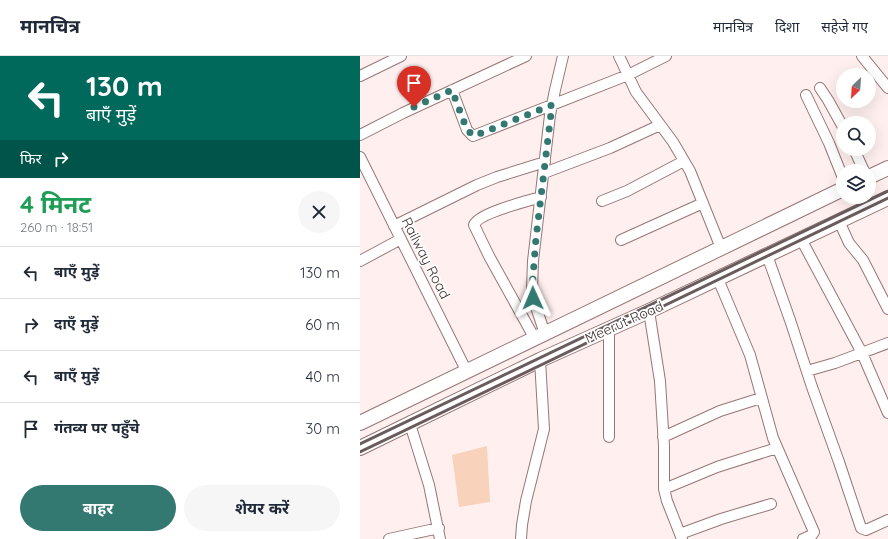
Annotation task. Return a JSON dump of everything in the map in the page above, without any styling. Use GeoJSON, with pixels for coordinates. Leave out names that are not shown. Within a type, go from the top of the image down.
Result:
{"type":"FeatureCollection","features":[{"type":"Feature","properties":{"kind":"highway"},"geometry":{"type":"LineString","coordinates":[[876,174],[888,168]]}},
{"type":"Feature","properties":{"kind":"highway","name":"Meerut Road"},"geometry":{"type":"LineString","coordinates":[[360,423],[836,192]]}},
{"type":"Feature","properties":{"kind":"highway","name":"Meerut Road"},"geometry":{"type":"LineString","coordinates":[[360,448],[540,360],[649,311],[888,198]]}},
{"type":"Feature","properties":{"kind":"street"},"geometry":{"type":"LineString","coordinates":[[360,76],[401,56]]}},
{"type":"Feature","properties":{"kind":"street"},"geometry":{"type":"LineString","coordinates":[[360,135],[526,56]]}},
{"type":"Feature","properties":{"kind":"street"},"geometry":{"type":"LineString","coordinates":[[540,336],[532,289],[536,238],[552,105],[563,56]]}},
{"type":"Feature","properties":{"kind":"street"},"geometry":{"type":"LineString","coordinates":[[619,56],[638,95],[673,142],[684,161],[721,248]]}},
{"type":"Feature","properties":{"kind":"street"},"geometry":{"type":"LineString","coordinates":[[452,90],[467,130],[474,136],[628,75],[666,56]]}},
{"type":"Feature","properties":{"kind":"street"},"geometry":{"type":"LineString","coordinates":[[862,56],[888,88]]}},
{"type":"Feature","properties":{"kind":"street"},"geometry":{"type":"LineString","coordinates":[[820,88],[837,116]]}},
{"type":"Feature","properties":{"kind":"street"},"geometry":{"type":"LineString","coordinates":[[806,95],[837,164]]}},
{"type":"Feature","properties":{"kind":"street"},"geometry":{"type":"LineString","coordinates":[[544,173],[610,148],[660,125]]}},
{"type":"Feature","properties":{"kind":"street","name":"Railway Road"},"geometry":{"type":"LineString","coordinates":[[360,157],[467,372]]}},
{"type":"Feature","properties":{"kind":"street"},"geometry":{"type":"LineString","coordinates":[[602,201],[627,191],[684,161]]}},
{"type":"Feature","properties":{"kind":"street"},"geometry":{"type":"LineString","coordinates":[[394,226],[477,185],[545,162]]}},
{"type":"Feature","properties":{"kind":"street"},"geometry":{"type":"LineString","coordinates":[[540,336],[489,256],[474,225],[477,220],[488,214],[541,197]]}},
{"type":"Feature","properties":{"kind":"street"},"geometry":{"type":"LineString","coordinates":[[621,240],[703,203]]}},
{"type":"Feature","properties":{"kind":"street"},"geometry":{"type":"LineString","coordinates":[[838,221],[849,243],[863,260],[888,309]]}},
{"type":"Feature","properties":{"kind":"street"},"geometry":{"type":"LineString","coordinates":[[360,261],[401,239]]}},
{"type":"Feature","properties":{"kind":"street"},"geometry":{"type":"LineString","coordinates":[[801,239],[862,353],[888,413]]}},
{"type":"Feature","properties":{"kind":"street"},"geometry":{"type":"LineString","coordinates":[[767,255],[861,528],[866,530],[888,520]]}},
{"type":"Feature","properties":{"kind":"street"},"geometry":{"type":"LineString","coordinates":[[718,278],[747,347],[769,426],[777,448],[814,532],[812,535],[803,539]]}},
{"type":"Feature","properties":{"kind":"street"},"geometry":{"type":"LineString","coordinates":[[649,311],[660,382],[664,489],[667,501],[681,536],[721,519],[770,504]]}},
{"type":"Feature","properties":{"kind":"street"},"geometry":{"type":"LineString","coordinates":[[609,329],[609,437]]}},
{"type":"Feature","properties":{"kind":"street"},"geometry":{"type":"LineString","coordinates":[[807,371],[835,363],[888,343]]}},
{"type":"Feature","properties":{"kind":"street"},"geometry":{"type":"LineString","coordinates":[[521,539],[526,501],[544,429],[540,360]]}},
{"type":"Feature","properties":{"kind":"street"},"geometry":{"type":"LineString","coordinates":[[663,437],[720,411],[761,398]]}},
{"type":"Feature","properties":{"kind":"street"},"geometry":{"type":"LineString","coordinates":[[410,424],[429,485],[439,528],[440,539]]}},
{"type":"Feature","properties":{"kind":"street"},"geometry":{"type":"LineString","coordinates":[[664,489],[718,467],[777,448]]}},
{"type":"Feature","properties":{"kind":"street"},"geometry":{"type":"LineString","coordinates":[[389,539],[439,528]]}},
{"type":"Feature","properties":{"kind":"building"},"geometry":{"type":"Polygon","coordinates":[[[487,446],[490,502],[459,507],[452,455],[487,446]]]}},
{"type":"Feature","properties":{"kind":"railway"},"geometry":{"type":"LineString","coordinates":[[360,444],[888,191]]}},
{"type":"Feature","properties":{"kind":"railway"},"geometry":{"type":"LineString","coordinates":[[360,452],[888,198]]}},
{"type":"Feature","properties":{"kind":"route"},"geometry":{"type":"LineString","coordinates":[[414,107],[452,90],[467,130],[470,134],[478,136],[552,105],[533,261],[533,298]]}}]}
